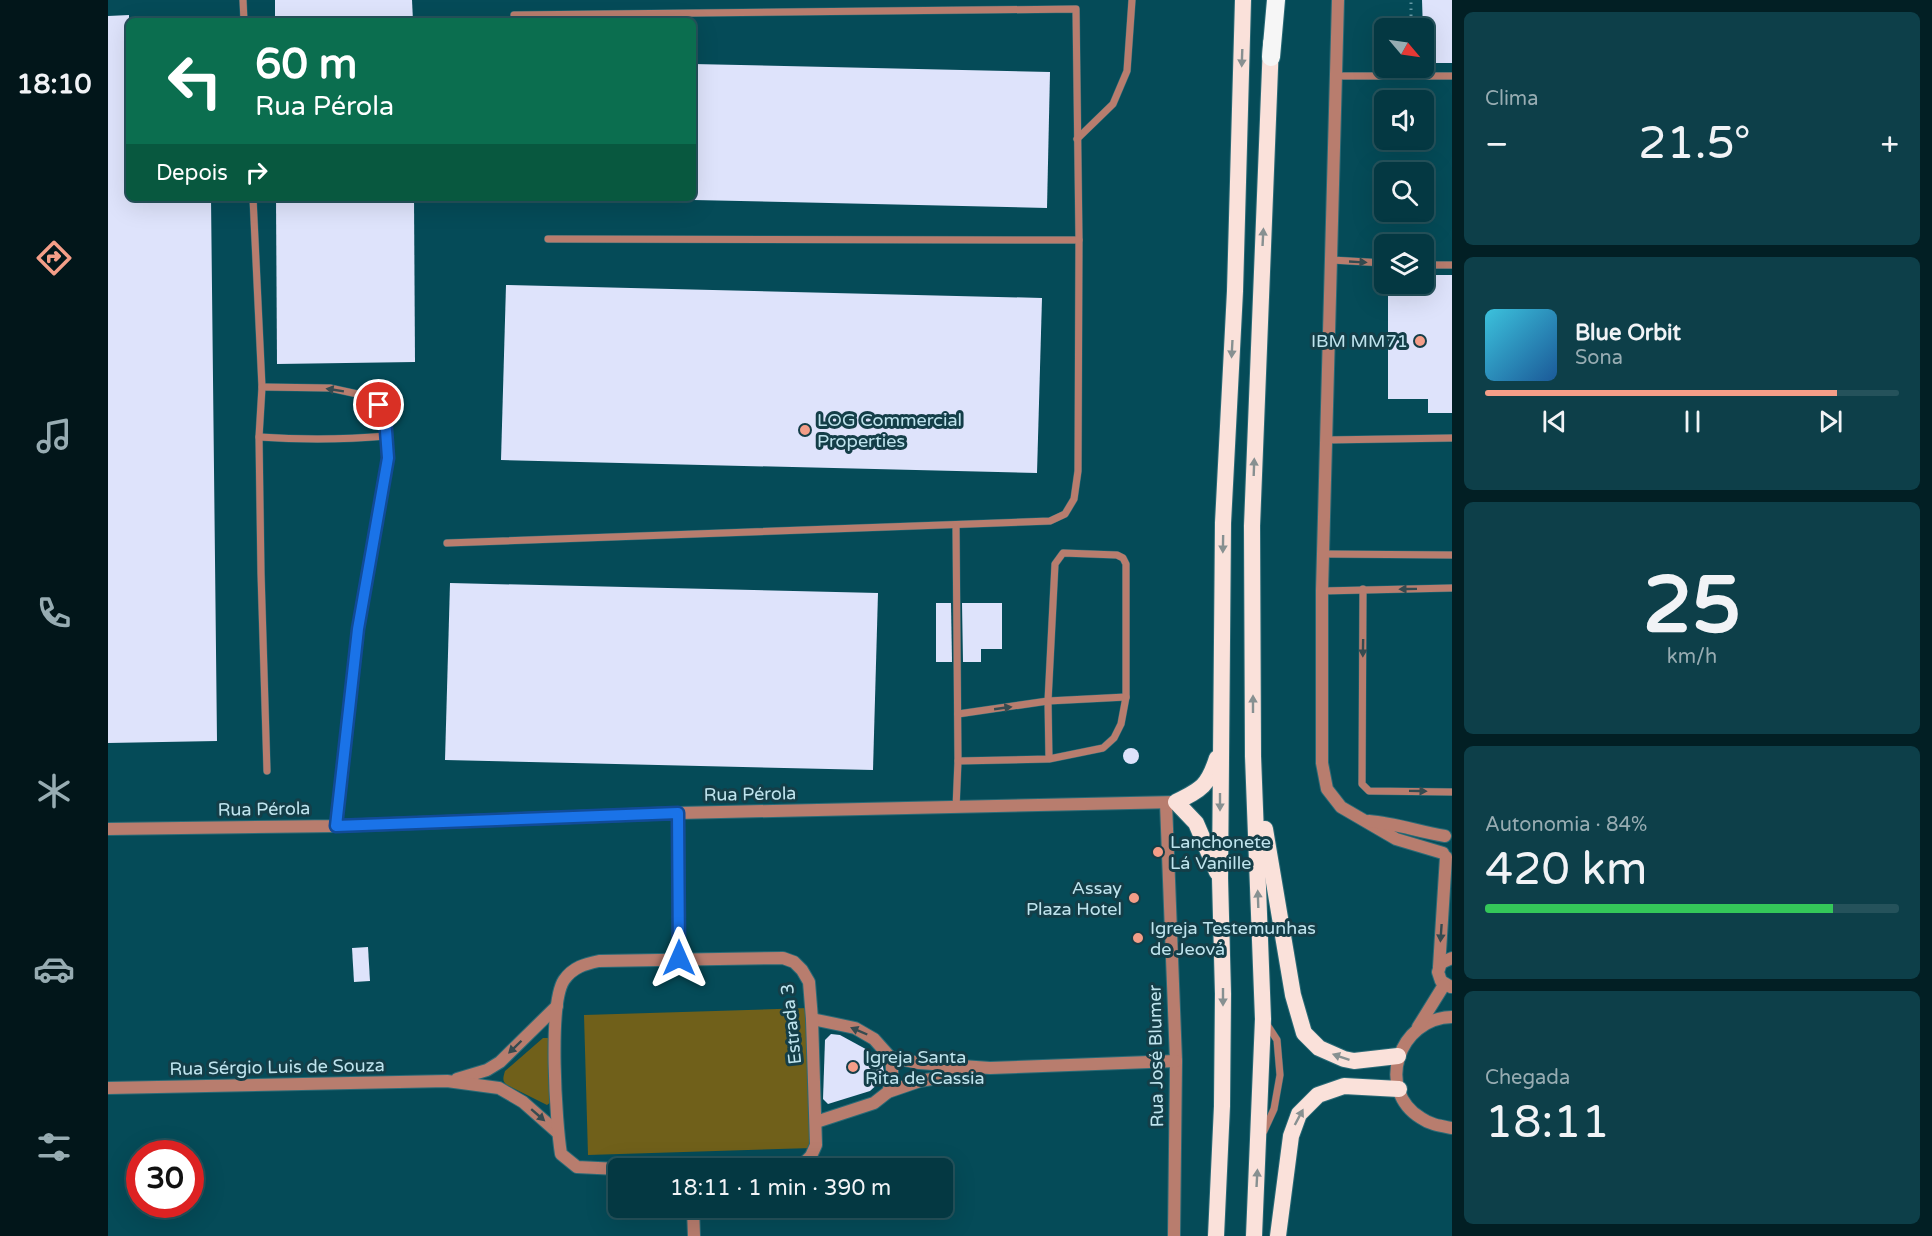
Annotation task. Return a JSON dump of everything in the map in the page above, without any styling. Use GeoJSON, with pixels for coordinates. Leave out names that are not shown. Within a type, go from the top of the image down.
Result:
{"type":"FeatureCollection","features":[{"type":"Feature","properties":{"kind":"highway"},"geometry":{"type":"LineString","coordinates":[[1216,1236],[1222,1106],[1220,734],[1224,523],[1235,291],[1243,0]]}},
{"type":"Feature","properties":{"kind":"highway"},"geometry":{"type":"LineString","coordinates":[[1254,1236],[1263,1019],[1253,756],[1252,526],[1273,0]]}},
{"type":"Feature","properties":{"kind":"highway"},"geometry":{"type":"LineString","coordinates":[[1220,734],[1217,757],[1205,785],[1171,802],[1196,823],[1220,878]]}},
{"type":"Feature","properties":{"kind":"highway"},"geometry":{"type":"LineString","coordinates":[[1253,756],[1293,995],[1304,1033],[1319,1048],[1344,1059],[1353,1061],[1398,1056]]}},
{"type":"Feature","properties":{"kind":"highway"},"geometry":{"type":"LineString","coordinates":[[1278,1236],[1291,1136],[1299,1114],[1318,1095],[1336,1088],[1399,1089]]}},
{"type":"Feature","properties":{"kind":"street"},"geometry":{"type":"LineString","coordinates":[[1337,1],[1322,591],[1322,762],[1327,789],[1341,807],[1396,839],[1447,856]]}},
{"type":"Feature","properties":{"kind":"street","name":"Rua Pérola"},"geometry":{"type":"LineString","coordinates":[[108,829],[336,826],[678,813],[1171,802]]}},
{"type":"Feature","properties":{"kind":"street","name":"Rua José Blumer"},"geometry":{"type":"LineString","coordinates":[[1171,802],[1176,1060],[1174,1236]]}},
{"type":"Feature","properties":{"kind":"street"},"geometry":{"type":"LineString","coordinates":[[678,813],[679,958]]}},
{"type":"Feature","properties":{"kind":"street"},"geometry":{"type":"LineString","coordinates":[[1365,820],[1390,823],[1415,831],[1449,834],[1442,844],[1447,856],[1438,977],[1448,986],[1408,1039],[1398,1056],[1396,1071],[1399,1089],[1407,1105],[1419,1118],[1435,1125],[1452,1128]]}},
{"type":"Feature","properties":{"kind":"street","name":"Estrada 3"},"geometry":{"type":"LineString","coordinates":[[608,1169],[577,1167],[561,1154],[557,1132],[554,1072],[557,1006],[563,981],[577,966],[599,961],[783,958],[794,962],[809,982],[812,1019],[816,1145],[809,1158]]}},
{"type":"Feature","properties":{"kind":"street"},"geometry":{"type":"LineString","coordinates":[[1439,967],[1445,960],[1452,958]]}},
{"type":"Feature","properties":{"kind":"street","name":"Rua Sérgio Luis de Souza"},"geometry":{"type":"LineString","coordinates":[[447,1081],[487,1070],[500,1062],[557,1006]]}},
{"type":"Feature","properties":{"kind":"street"},"geometry":{"type":"LineString","coordinates":[[1415,1032],[1433,1020],[1452,1017]]}},
{"type":"Feature","properties":{"kind":"street"},"geometry":{"type":"LineString","coordinates":[[812,1019],[855,1028],[866,1033],[890,1057],[893,1068],[892,1083],[888,1092]]}},
{"type":"Feature","properties":{"kind":"street"},"geometry":{"type":"LineString","coordinates":[[890,1057],[941,1066],[990,1068],[1176,1060]]}},
{"type":"Feature","properties":{"kind":"street"},"geometry":{"type":"LineString","coordinates":[[499,1088],[495,1076],[500,1062]]}},
{"type":"Feature","properties":{"kind":"street"},"geometry":{"type":"LineString","coordinates":[[816,1122],[874,1103],[888,1092],[920,1081],[990,1068]]}},
{"type":"Feature","properties":{"kind":"street","name":"Rua Sérgio Luis de Souza"},"geometry":{"type":"LineString","coordinates":[[108,1088],[447,1081],[499,1088],[523,1102],[557,1132]]}},
{"type":"Feature","properties":{"kind":"street"},"geometry":{"type":"LineString","coordinates":[[693,1218],[694,1236]]}},
{"type":"Feature","properties":{"kind":"lane"},"geometry":{"type":"LineString","coordinates":[[243,0],[244,18]]}},
{"type":"Feature","properties":{"kind":"lane"},"geometry":{"type":"LineString","coordinates":[[1077,139],[1113,104],[1126,71],[1132,0]]}},
{"type":"Feature","properties":{"kind":"lane"},"geometry":{"type":"LineString","coordinates":[[447,543],[1050,521],[1065,514],[1074,499],[1077,471],[1079,240],[1076,9],[514,15]]}},
{"type":"Feature","properties":{"kind":"lane"},"geometry":{"type":"LineString","coordinates":[[1336,76],[1452,76]]}},
{"type":"Feature","properties":{"kind":"lane"},"geometry":{"type":"LineString","coordinates":[[253,201],[262,387],[259,437],[267,771]]}},
{"type":"Feature","properties":{"kind":"lane"},"geometry":{"type":"LineString","coordinates":[[548,240],[1079,240]]}},
{"type":"Feature","properties":{"kind":"lane"},"geometry":{"type":"LineString","coordinates":[[1332,261],[1374,263]]}},
{"type":"Feature","properties":{"kind":"lane"},"geometry":{"type":"LineString","coordinates":[[1434,265],[1452,265]]}},
{"type":"Feature","properties":{"kind":"lane"},"geometry":{"type":"LineString","coordinates":[[262,387],[330,388],[362,395],[379,405],[385,417],[388,458],[358,629],[336,826]]}},
{"type":"Feature","properties":{"kind":"lane"},"geometry":{"type":"LineString","coordinates":[[259,437],[309,441],[387,436]]}},
{"type":"Feature","properties":{"kind":"lane"},"geometry":{"type":"LineString","coordinates":[[1325,440],[1452,438]]}},
{"type":"Feature","properties":{"kind":"lane"},"geometry":{"type":"LineString","coordinates":[[956,808],[958,761],[957,525]]}},
{"type":"Feature","properties":{"kind":"lane"},"geometry":{"type":"LineString","coordinates":[[958,761],[1049,759],[1103,748],[1113,738],[1121,724],[1126,697],[1126,564],[1124,558],[1117,555],[1063,553],[1055,564],[1048,701],[1049,759]]}},
{"type":"Feature","properties":{"kind":"lane"},"geometry":{"type":"LineString","coordinates":[[1324,554],[1452,555]]}},
{"type":"Feature","properties":{"kind":"lane"},"geometry":{"type":"LineString","coordinates":[[1322,591],[1452,588]]}},
{"type":"Feature","properties":{"kind":"lane"},"geometry":{"type":"LineString","coordinates":[[1363,589],[1362,784],[1368,791],[1452,792]]}},
{"type":"Feature","properties":{"kind":"lane"},"geometry":{"type":"LineString","coordinates":[[958,714],[1048,701],[1126,697]]}},
{"type":"Feature","properties":{"kind":"path"},"geometry":{"type":"LineString","coordinates":[[1411,0],[1411,18]]}},
{"type":"Feature","properties":{"kind":"shaded area"},"geometry":{"type":"Polygon","coordinates":[[[808,1008],[812,1148],[588,1155],[584,1015],[808,1008]]]}},
{"type":"Feature","properties":{"kind":"shaded area"},"geometry":{"type":"Polygon","coordinates":[[[543,1038],[548,1038],[552,1043],[551,1102],[547,1105],[507,1085],[503,1079],[505,1071],[543,1038]]]}},
{"type":"Feature","properties":{"kind":"building"},"geometry":{"type":"Polygon","coordinates":[[[275,0],[412,0],[413,18],[275,18],[275,0]]]}},
{"type":"Feature","properties":{"kind":"building"},"geometry":{"type":"Polygon","coordinates":[[[1422,0],[1452,0],[1452,63],[1434,63],[1434,18],[1423,18],[1422,0]]]}},
{"type":"Feature","properties":{"kind":"building"},"geometry":{"type":"Polygon","coordinates":[[[129,15],[129,18],[126,18],[126,201],[211,201],[217,741],[108,743],[108,16],[129,15]]]}},
{"type":"Feature","properties":{"kind":"building"},"geometry":{"type":"Polygon","coordinates":[[[696,64],[1050,72],[1047,208],[696,200],[696,64]]]}},
{"type":"Feature","properties":{"kind":"building"},"geometry":{"type":"Polygon","coordinates":[[[276,201],[414,201],[415,362],[277,364],[276,201]]]}},
{"type":"Feature","properties":{"kind":"building","name":"IBM MM71"},"geometry":{"type":"Polygon","coordinates":[[[1434,275],[1452,275],[1452,413],[1428,413],[1428,399],[1388,399],[1388,294],[1434,294],[1434,275]]]}},
{"type":"Feature","properties":{"kind":"building"},"geometry":{"type":"Polygon","coordinates":[[[506,285],[1042,298],[1037,473],[501,460],[506,285]]]}},
{"type":"Feature","properties":{"kind":"building"},"geometry":{"type":"Polygon","coordinates":[[[450,583],[878,593],[873,770],[445,760],[450,583]]]}},
{"type":"Feature","properties":{"kind":"building"},"geometry":{"type":"Polygon","coordinates":[[[936,603],[951,603],[952,662],[936,662],[936,603]]]}},
{"type":"Feature","properties":{"kind":"building"},"geometry":{"type":"Polygon","coordinates":[[[962,603],[1002,603],[1002,649],[981,649],[981,662],[963,662],[962,603]]]}},
{"type":"Feature","properties":{"kind":"building"},"geometry":{"type":"Polygon","coordinates":[[[1128,748],[1134,748],[1139,756],[1137,762],[1128,764],[1123,759],[1123,753],[1128,748]]]}},
{"type":"Feature","properties":{"kind":"building"},"geometry":{"type":"Polygon","coordinates":[[[368,947],[370,981],[354,982],[352,948],[368,947]]]}},
{"type":"Feature","properties":{"kind":"building","name":"Igreja Santa Rita de Cassia"},"geometry":{"type":"Polygon","coordinates":[[[831,1034],[840,1035],[873,1053],[882,1062],[884,1072],[881,1081],[870,1091],[828,1104],[823,1099],[825,1040],[831,1034]]]}},
{"type":"Feature","properties":{"kind":"place","name":"IBM MM71"},"geometry":{"type":"Point","coordinates":[1420,341]}},
{"type":"Feature","properties":{"kind":"place","name":"LOG Commercial Properties"},"geometry":{"type":"Point","coordinates":[805,430]}},
{"type":"Feature","properties":{"kind":"place","name":"Lanchonete Lá Vanille"},"geometry":{"type":"Point","coordinates":[1158,852]}},
{"type":"Feature","properties":{"kind":"place","name":"Assay Plaza Hotel"},"geometry":{"type":"Point","coordinates":[1134,898]}},
{"type":"Feature","properties":{"kind":"place","name":"Igreja Testemunhas de Jeová"},"geometry":{"type":"Point","coordinates":[1138,938]}},
{"type":"Feature","properties":{"kind":"place","name":"Igreja Santa Rita de Cassia"},"geometry":{"type":"Point","coordinates":[853,1067]}},
{"type":"Feature","properties":{"kind":"route"},"geometry":{"type":"LineString","coordinates":[[379,405],[385,417],[388,458],[358,629],[336,826],[678,813],[679,958]]}}]}
